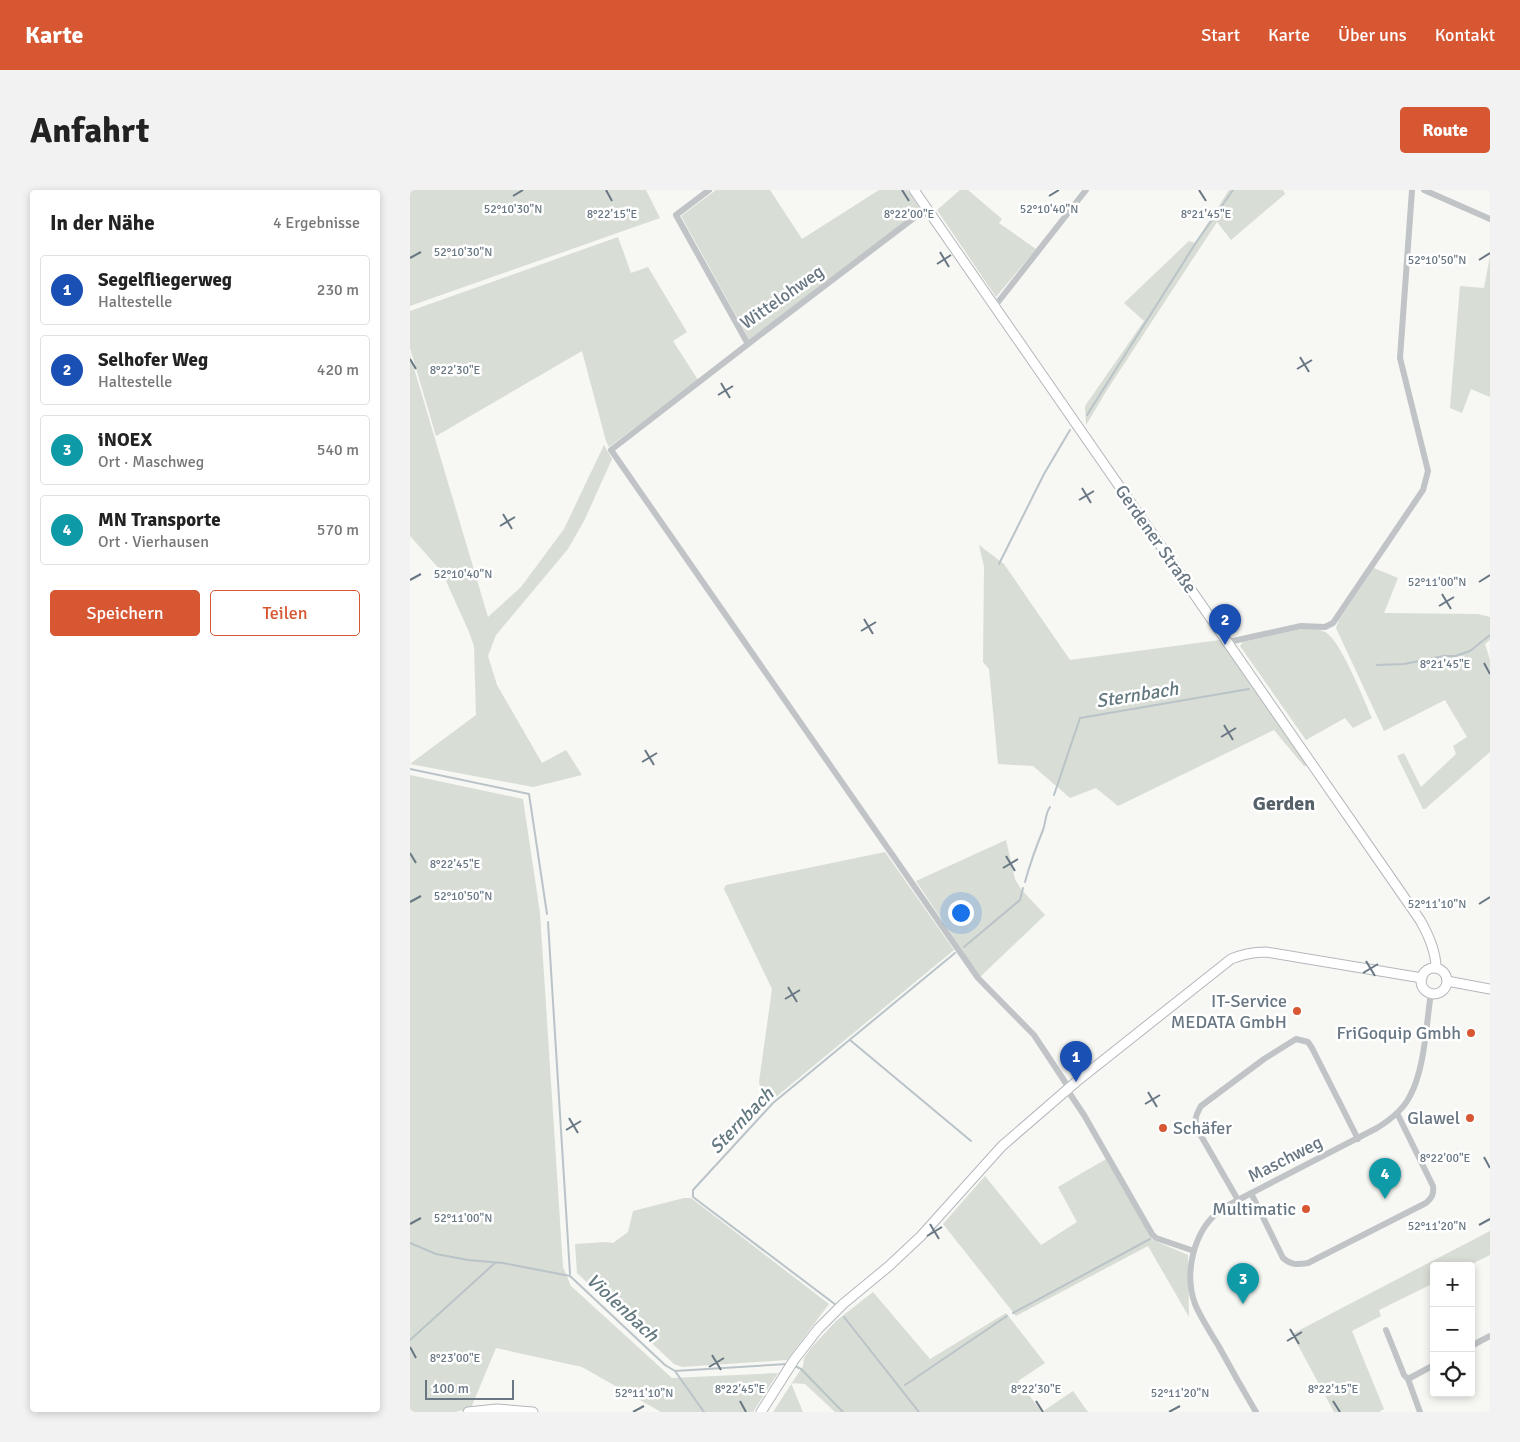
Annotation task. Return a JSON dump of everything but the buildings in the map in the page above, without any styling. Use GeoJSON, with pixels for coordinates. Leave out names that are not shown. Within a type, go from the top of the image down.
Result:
{"type":"FeatureCollection","features":[{"type":"Feature","properties":{"kind":"main road","name":"Gerdener Straße"},"geometry":{"type":"LineString","coordinates":[[914,190],[1420,920],[1430,941],[1436,968]]}},
{"type":"Feature","properties":{"kind":"main road"},"geometry":{"type":"LineString","coordinates":[[761,1412],[794,1360],[829,1317],[905,1252],[1002,1146],[1069,1088],[1231,959],[1243,954],[1266,952],[1422,978]]}},
{"type":"Feature","properties":{"kind":"main road"},"geometry":{"type":"LineString","coordinates":[[1436,968],[1443,971],[1447,982],[1442,991],[1431,993],[1425,989],[1422,978],[1425,972],[1436,968]]}},
{"type":"Feature","properties":{"kind":"main road"},"geometry":{"type":"LineString","coordinates":[[1447,982],[1490,989]]}},
{"type":"Feature","properties":{"kind":"main road"},"geometry":{"type":"LineString","coordinates":[[468,1412],[497,1408],[533,1412]]}},
{"type":"Feature","properties":{"kind":"street","name":"Wittelohweg"},"geometry":{"type":"LineString","coordinates":[[709,190],[676,215],[748,344],[927,208]]}},
{"type":"Feature","properties":{"kind":"street"},"geometry":{"type":"LineString","coordinates":[[995,306],[1086,190]]}},
{"type":"Feature","properties":{"kind":"street"},"geometry":{"type":"LineString","coordinates":[[1227,643],[1301,626],[1325,627],[1333,623],[1423,490],[1428,471],[1400,358],[1412,190]]}},
{"type":"Feature","properties":{"kind":"street"},"geometry":{"type":"LineString","coordinates":[[1424,190],[1490,219]]}},
{"type":"Feature","properties":{"kind":"street"},"geometry":{"type":"LineString","coordinates":[[748,344],[611,450],[978,978],[1034,1035],[1069,1088],[1070,1094],[1152,1234],[1156,1238],[1180,1248],[1194,1251]]}},
{"type":"Feature","properties":{"kind":"street","name":"Maschweg"},"geometry":{"type":"LineString","coordinates":[[1256,1412],[1195,1304],[1190,1281],[1191,1267],[1194,1251],[1200,1236],[1210,1220],[1218,1212],[1358,1138],[1388,1121],[1397,1113],[1410,1097],[1417,1079],[1431,993]]}},
{"type":"Feature","properties":{"kind":"street"},"geometry":{"type":"LineString","coordinates":[[1238,1200],[1194,1123],[1196,1114],[1200,1106],[1264,1059],[1296,1039],[1308,1042],[1312,1048],[1358,1138]]}},
{"type":"Feature","properties":{"kind":"street"},"geometry":{"type":"LineString","coordinates":[[1251,1193],[1283,1258],[1290,1264],[1299,1265],[1308,1263],[1426,1203],[1432,1198],[1433,1186],[1397,1113]]}},
{"type":"Feature","properties":{"kind":"street"},"geometry":{"type":"LineString","coordinates":[[1386,1330],[1404,1375],[1408,1379],[1420,1412]]}},
{"type":"Feature","properties":{"kind":"street"},"geometry":{"type":"LineString","coordinates":[[1475,1344],[1490,1336]]}},
{"type":"Feature","properties":{"kind":"street"},"geometry":{"type":"LineString","coordinates":[[1408,1379],[1430,1367]]}},
{"type":"Feature","properties":{"kind":"shaded area"},"geometry":{"type":"Polygon","coordinates":[[[410,190],[646,190],[660,218],[410,306],[410,190]]]}},
{"type":"Feature","properties":{"kind":"shaded area"},"geometry":{"type":"Polygon","coordinates":[[[716,190],[770,190],[802,239],[879,190],[907,190],[922,212],[749,339],[681,216],[716,190]]]}},
{"type":"Feature","properties":{"kind":"shaded area"},"geometry":{"type":"Polygon","coordinates":[[[960,190],[968,190],[1002,219],[999,223],[1036,249],[996,297],[937,210],[960,190]]]}},
{"type":"Feature","properties":{"kind":"shaded area"},"geometry":{"type":"Polygon","coordinates":[[[1229,190],[1283,190],[1285,194],[1231,240],[1217,222],[1086,425],[1085,406],[1144,321],[1124,303],[1189,241],[1195,243],[1229,190]]]}},
{"type":"Feature","properties":{"kind":"shaded area"},"geometry":{"type":"Polygon","coordinates":[[[618,237],[631,273],[648,267],[687,332],[673,341],[698,380],[609,447],[582,351],[436,436],[410,348],[410,311],[618,237]]]}},
{"type":"Feature","properties":{"kind":"shaded area"},"geometry":{"type":"Polygon","coordinates":[[[1490,256],[1490,397],[1471,389],[1462,413],[1450,408],[1460,286],[1484,288],[1490,256]]]}},
{"type":"Feature","properties":{"kind":"shaded area"},"geometry":{"type":"Polygon","coordinates":[[[410,355],[488,617],[521,587],[564,529],[604,445],[612,459],[585,519],[568,549],[496,635],[488,656],[497,685],[542,763],[566,750],[582,775],[533,787],[410,764],[476,715],[474,646],[469,632],[442,572],[410,536],[410,355]]]}},
{"type":"Feature","properties":{"kind":"shaded area"},"geometry":{"type":"Polygon","coordinates":[[[979,545],[1004,564],[1070,660],[1220,640],[1309,766],[1304,766],[1274,730],[1118,806],[1096,788],[1070,798],[1033,766],[998,764],[989,669],[983,662],[984,567],[979,545]]]}},
{"type":"Feature","properties":{"kind":"shaded area"},"geometry":{"type":"Polygon","coordinates":[[[1374,568],[1398,578],[1384,613],[1478,614],[1490,617],[1490,640],[1485,644],[1490,660],[1490,752],[1425,809],[1423,809],[1397,756],[1404,753],[1421,787],[1456,754],[1453,746],[1467,737],[1445,700],[1384,731],[1336,628],[1339,620],[1374,568]]]}},
{"type":"Feature","properties":{"kind":"shaded area"},"geometry":{"type":"Polygon","coordinates":[[[1302,629],[1319,630],[1331,637],[1351,671],[1372,718],[1353,728],[1345,718],[1306,740],[1240,646],[1243,642],[1302,629]]]}},
{"type":"Feature","properties":{"kind":"shaded area"},"geometry":{"type":"Polygon","coordinates":[[[410,775],[523,799],[540,913],[563,1267],[571,1286],[672,1378],[778,1373],[753,1412],[661,1412],[582,1367],[496,1348],[471,1408],[455,1412],[410,1412],[410,775]]]}},
{"type":"Feature","properties":{"kind":"shaded area"},"geometry":{"type":"Polygon","coordinates":[[[1006,840],[1015,879],[1021,889],[1045,915],[980,977],[916,881],[1006,840]]]}},
{"type":"Feature","properties":{"kind":"shaded area"},"geometry":{"type":"Polygon","coordinates":[[[885,852],[954,950],[771,1101],[762,1095],[759,1082],[772,989],[724,889],[726,885],[885,852]]]}},
{"type":"Feature","properties":{"kind":"shaded area"},"geometry":{"type":"Polygon","coordinates":[[[1106,1159],[1153,1240],[1188,1255],[1189,1317],[1148,1246],[1016,1316],[943,1224],[985,1176],[1041,1245],[1077,1222],[1058,1187],[1106,1159]]]}},
{"type":"Feature","properties":{"kind":"shaded area"},"geometry":{"type":"Polygon","coordinates":[[[684,1198],[691,1198],[829,1304],[787,1360],[682,1367],[674,1364],[577,1273],[575,1244],[613,1243],[628,1232],[633,1211],[684,1198]]]}},
{"type":"Feature","properties":{"kind":"shaded area"},"geometry":{"type":"Polygon","coordinates":[[[1490,1231],[1490,1255],[1475,1262],[1430,1262],[1490,1231]]]}},
{"type":"Feature","properties":{"kind":"shaded area"},"geometry":{"type":"Polygon","coordinates":[[[1430,1262],[1430,1285],[1379,1310],[1381,1316],[1352,1331],[1384,1409],[1379,1412],[1334,1412],[1292,1334],[1430,1262]]]}},
{"type":"Feature","properties":{"kind":"shaded area"},"geometry":{"type":"Polygon","coordinates":[[[873,1292],[930,1359],[1006,1313],[1045,1363],[1018,1381],[1042,1412],[835,1412],[805,1384],[792,1383],[803,1366],[804,1358],[811,1348],[836,1321],[873,1292]]]}},
{"type":"Feature","properties":{"kind":"shaded area"},"geometry":{"type":"Polygon","coordinates":[[[791,1384],[803,1412],[773,1412],[791,1384]]]}},
{"type":"Feature","properties":{"kind":"shaded area"},"geometry":{"type":"Polygon","coordinates":[[[1073,1391],[1088,1412],[1042,1412],[1073,1391]]]}},
{"type":"Feature","properties":{"kind":"waterway"},"geometry":{"type":"LineString","coordinates":[[1087,415],[1197,241],[1233,190]]}},
{"type":"Feature","properties":{"kind":"waterway"},"geometry":{"type":"LineString","coordinates":[[999,564],[1044,474],[1070,430]]}},
{"type":"Feature","properties":{"kind":"waterway"},"geometry":{"type":"LineString","coordinates":[[1377,665],[1404,664],[1444,656],[1455,656],[1470,651],[1490,635]]}},
{"type":"Feature","properties":{"kind":"waterway","name":"Sternbach"},"geometry":{"type":"LineString","coordinates":[[1054,795],[1080,718],[1249,689]]}},
{"type":"Feature","properties":{"kind":"waterway"},"geometry":{"type":"LineString","coordinates":[[410,769],[529,794],[547,914]]}},
{"type":"Feature","properties":{"kind":"waterway","name":"Sternbach"},"geometry":{"type":"LineString","coordinates":[[1025,882],[1050,807]]}},
{"type":"Feature","properties":{"kind":"waterway","name":"Sternbach"},"geometry":{"type":"LineString","coordinates":[[964,947],[1020,900],[1023,888]]}},
{"type":"Feature","properties":{"kind":"waterway"},"geometry":{"type":"LineString","coordinates":[[548,922],[570,1274]]}},
{"type":"Feature","properties":{"kind":"waterway","name":"Sternbach"},"geometry":{"type":"LineString","coordinates":[[836,1305],[693,1197],[693,1190],[773,1103],[955,953]]}},
{"type":"Feature","properties":{"kind":"waterway"},"geometry":{"type":"LineString","coordinates":[[850,1040],[971,1141]]}},
{"type":"Feature","properties":{"kind":"waterway"},"geometry":{"type":"LineString","coordinates":[[1013,1313],[1150,1239]]}},
{"type":"Feature","properties":{"kind":"waterway","name":"Violenbach"},"geometry":{"type":"LineString","coordinates":[[410,1243],[436,1254],[468,1260],[503,1263],[570,1276],[665,1365],[675,1371],[787,1364]]}},
{"type":"Feature","properties":{"kind":"waterway"},"geometry":{"type":"LineString","coordinates":[[410,1340],[495,1263]]}},
{"type":"Feature","properties":{"kind":"waterway"},"geometry":{"type":"LineString","coordinates":[[905,1385],[1007,1316]]}},
{"type":"Feature","properties":{"kind":"waterway","name":"Sternbach"},"geometry":{"type":"LineString","coordinates":[[844,1317],[919,1412]]}},
{"type":"Feature","properties":{"kind":"waterway","name":"Violenbach"},"geometry":{"type":"LineString","coordinates":[[795,1366],[801,1369],[843,1412]]}},
{"type":"Feature","properties":{"kind":"waterway"},"geometry":{"type":"LineString","coordinates":[[675,1371],[704,1412]]}},
{"type":"Feature","properties":{"kind":"place","name":"Selhofer Weg"},"geometry":{"type":"Point","coordinates":[1225,645]}},
{"type":"Feature","properties":{"kind":"place","name":"IT-Service MEDATA GmbH"},"geometry":{"type":"Point","coordinates":[1297,1011]}},
{"type":"Feature","properties":{"kind":"place","name":"FriGoquip Gmbh"},"geometry":{"type":"Point","coordinates":[1471,1033]}},
{"type":"Feature","properties":{"kind":"place","name":"Segelfliegerweg"},"geometry":{"type":"Point","coordinates":[1076,1082]}},
{"type":"Feature","properties":{"kind":"place","name":"Glawel"},"geometry":{"type":"Point","coordinates":[1470,1118]}},
{"type":"Feature","properties":{"kind":"place","name":"Schäfer"},"geometry":{"type":"Point","coordinates":[1163,1128]}},
{"type":"Feature","properties":{"kind":"place","name":"MN Transporte"},"geometry":{"type":"Point","coordinates":[1385,1199]}},
{"type":"Feature","properties":{"kind":"place","name":"Multimatic"},"geometry":{"type":"Point","coordinates":[1306,1209]}},
{"type":"Feature","properties":{"kind":"place","name":"iNOEX"},"geometry":{"type":"Point","coordinates":[1243,1304]}},
{"type":"Feature","properties":{"kind":"district","name":"Gerden"},"geometry":{"type":"Point","coordinates":[1284,803]}}]}
